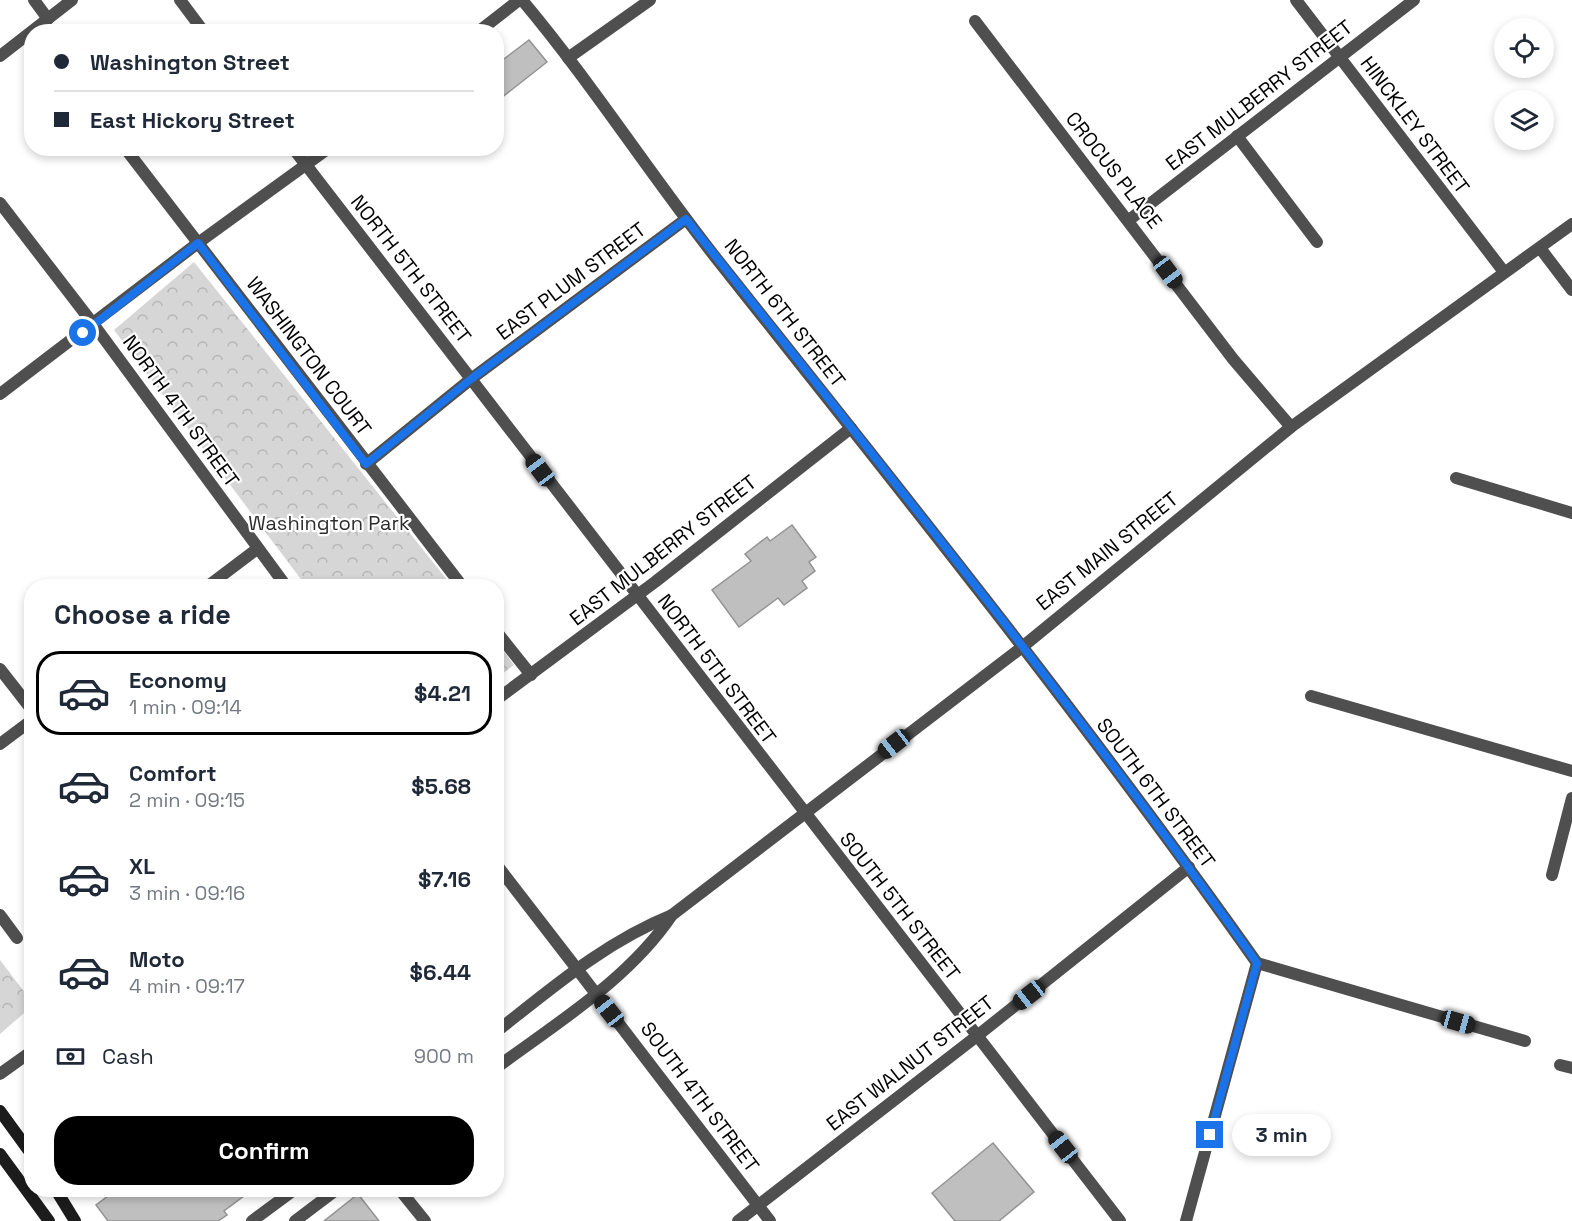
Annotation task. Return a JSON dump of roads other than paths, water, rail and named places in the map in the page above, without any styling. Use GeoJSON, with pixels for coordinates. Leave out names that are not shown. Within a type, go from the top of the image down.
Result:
{"type":"FeatureCollection","features":[{"type":"Feature","properties":{"kind":"main road"},"geometry":{"type":"LineString","coordinates":[[0,1111],[24,1144]]}},
{"type":"Feature","properties":{"kind":"main road"},"geometry":{"type":"LineString","coordinates":[[1,1158],[24,1188]]}},
{"type":"Feature","properties":{"kind":"main road"},"geometry":{"type":"LineString","coordinates":[[31,1197],[49,1221]]}},
{"type":"Feature","properties":{"kind":"main road"},"geometry":{"type":"LineString","coordinates":[[60,1197],[75,1221]]}},
{"type":"Feature","properties":{"kind":"street"},"geometry":{"type":"LineString","coordinates":[[34,0],[48,18]]}},
{"type":"Feature","properties":{"kind":"street"},"geometry":{"type":"LineString","coordinates":[[41,24],[72,0]]}},
{"type":"Feature","properties":{"kind":"street"},"geometry":{"type":"LineString","coordinates":[[180,0],[198,24]]}},
{"type":"Feature","properties":{"kind":"street"},"geometry":{"type":"LineString","coordinates":[[488,24],[520,0]]}},
{"type":"Feature","properties":{"kind":"street","name":"NORTH 6TH STREET"},"geometry":{"type":"LineString","coordinates":[[520,0],[568,58],[686,219],[1021,648]]}},
{"type":"Feature","properties":{"kind":"street"},"geometry":{"type":"LineString","coordinates":[[568,58],[650,0]]}},
{"type":"Feature","properties":{"kind":"street","name":"HINCKLEY STREET"},"geometry":{"type":"LineString","coordinates":[[1296,0],[1504,273]]}},
{"type":"Feature","properties":{"kind":"street","name":"EAST MULBERRY STREET"},"geometry":{"type":"LineString","coordinates":[[1128,220],[1414,0]]}},
{"type":"Feature","properties":{"kind":"street","name":"CROCUS PLACE"},"geometry":{"type":"LineString","coordinates":[[975,21],[1233,359],[1291,427]]}},
{"type":"Feature","properties":{"kind":"street"},"geometry":{"type":"LineString","coordinates":[[0,56],[24,37]]}},
{"type":"Feature","properties":{"kind":"street"},"geometry":{"type":"LineString","coordinates":[[1237,136],[1317,242]]}},
{"type":"Feature","properties":{"kind":"street","name":"WASHINGTON COURT"},"geometry":{"type":"LineString","coordinates":[[130,156],[456,579]]}},
{"type":"Feature","properties":{"kind":"street","name":"NORTH 5TH STREET"},"geometry":{"type":"LineString","coordinates":[[299,156],[803,814]]}},
{"type":"Feature","properties":{"kind":"street"},"geometry":{"type":"LineString","coordinates":[[0,394],[94,325],[198,243],[319,156]]}},
{"type":"Feature","properties":{"kind":"street","name":"NORTH 4TH STREET"},"geometry":{"type":"LineString","coordinates":[[0,203],[94,325],[281,579]]}},
{"type":"Feature","properties":{"kind":"street","name":"EAST PLUM STREET"},"geometry":{"type":"LineString","coordinates":[[366,464],[471,379],[686,219]]}},
{"type":"Feature","properties":{"kind":"street","name":"EAST MAIN STREET"},"geometry":{"type":"LineString","coordinates":[[504,1026],[577,969],[639,928],[672,915],[1021,648],[1291,427],[1572,224]]}},
{"type":"Feature","properties":{"kind":"street"},"geometry":{"type":"LineString","coordinates":[[1540,248],[1572,290]]}},
{"type":"Feature","properties":{"kind":"street","name":"EAST MULBERRY STREET"},"geometry":{"type":"LineString","coordinates":[[504,694],[637,596],[851,428]]}},
{"type":"Feature","properties":{"kind":"street"},"geometry":{"type":"LineString","coordinates":[[1456,478],[1572,513]]}},
{"type":"Feature","properties":{"kind":"street"},"geometry":{"type":"LineString","coordinates":[[217,579],[258,549]]}},
{"type":"Feature","properties":{"kind":"street"},"geometry":{"type":"LineString","coordinates":[[504,641],[531,675]]}},
{"type":"Feature","properties":{"kind":"street","name":"SOUTH 6TH STREET"},"geometry":{"type":"LineString","coordinates":[[1021,648],[1189,867],[1257,963]]}},
{"type":"Feature","properties":{"kind":"street"},"geometry":{"type":"LineString","coordinates":[[0,669],[24,700]]}},
{"type":"Feature","properties":{"kind":"street"},"geometry":{"type":"LineString","coordinates":[[1311,696],[1572,771]]}},
{"type":"Feature","properties":{"kind":"street"},"geometry":{"type":"LineString","coordinates":[[0,744],[24,726]]}},
{"type":"Feature","properties":{"kind":"street"},"geometry":{"type":"LineString","coordinates":[[1552,875],[1572,798]]}},
{"type":"Feature","properties":{"kind":"street","name":"SOUTH 5TH STREET"},"geometry":{"type":"LineString","coordinates":[[803,814],[1120,1221]]}},
{"type":"Feature","properties":{"kind":"street","name":"EAST WALNUT STREET"},"geometry":{"type":"LineString","coordinates":[[738,1221],[977,1036],[1189,867]]}},
{"type":"Feature","properties":{"kind":"street"},"geometry":{"type":"LineString","coordinates":[[504,874],[577,969]]}},
{"type":"Feature","properties":{"kind":"street"},"geometry":{"type":"LineString","coordinates":[[0,915],[17,938]]}},
{"type":"Feature","properties":{"kind":"street","name":"EAST MAIN STREET"},"geometry":{"type":"LineString","coordinates":[[504,1062],[596,993],[652,945],[672,915]]}},
{"type":"Feature","properties":{"kind":"street"},"geometry":{"type":"LineString","coordinates":[[1186,1221],[1257,963],[1526,1041]]}},
{"type":"Feature","properties":{"kind":"street","name":"SOUTH 4TH STREET"},"geometry":{"type":"LineString","coordinates":[[577,969],[770,1221]]}},
{"type":"Feature","properties":{"kind":"street"},"geometry":{"type":"LineString","coordinates":[[0,1074],[24,1057]]}},
{"type":"Feature","properties":{"kind":"street"},"geometry":{"type":"LineString","coordinates":[[252,1221],[285,1197]]}},
{"type":"Feature","properties":{"kind":"street"},"geometry":{"type":"LineString","coordinates":[[295,1221],[327,1197]]}},
{"type":"Feature","properties":{"kind":"street"},"geometry":{"type":"LineString","coordinates":[[406,1197],[425,1221]]}},
{"type":"Feature","properties":{"kind":"park label","name":"Washington Park"},"geometry":{"type":"Point","coordinates":[329,523]}}]}
